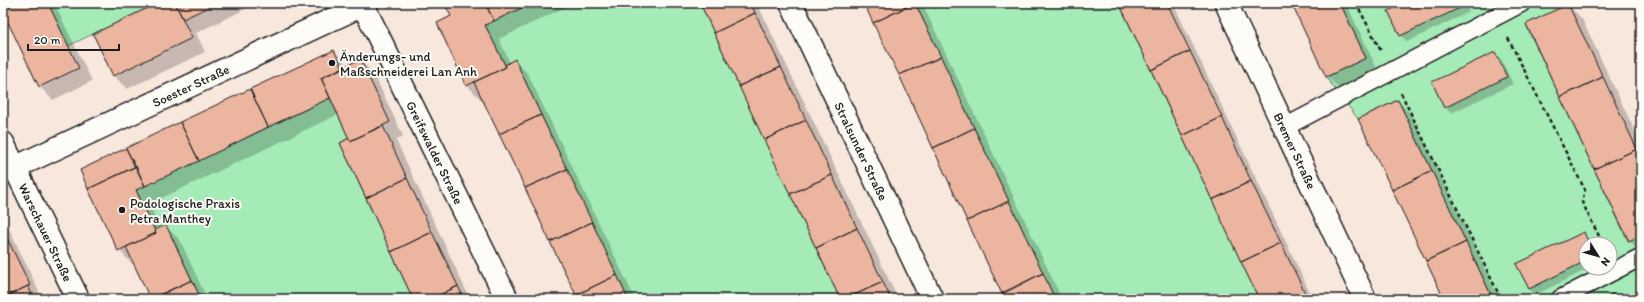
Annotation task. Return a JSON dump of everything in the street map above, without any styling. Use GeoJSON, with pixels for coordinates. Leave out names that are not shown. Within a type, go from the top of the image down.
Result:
{"type":"FeatureCollection","features":[{"type":"Feature","properties":{"kind":"street","name":"Stralsunder Straße"},"geometry":{"type":"LineString","coordinates":[[791,3],[932,299]]}},
{"type":"Feature","properties":{"kind":"street","name":"Bremer Straße"},"geometry":{"type":"LineString","coordinates":[[1226,3],[1365,299]]}},
{"type":"Feature","properties":{"kind":"street","name":"Soester Straße"},"geometry":{"type":"LineString","coordinates":[[14,168],[365,4]]}},
{"type":"Feature","properties":{"kind":"street","name":"Greifswalder Straße"},"geometry":{"type":"LineString","coordinates":[[365,4],[507,299]]}},
{"type":"Feature","properties":{"kind":"street","name":"Warschauer Straße"},"geometry":{"type":"LineString","coordinates":[[3,143],[78,299]]}},
{"type":"Feature","properties":{"kind":"lane"},"geometry":{"type":"LineString","coordinates":[[1285,127],[1522,3]]}},
{"type":"Feature","properties":{"kind":"lane"},"geometry":{"type":"LineString","coordinates":[[1560,299],[1641,257]]}},
{"type":"Feature","properties":{"kind":"path"},"geometry":{"type":"LineString","coordinates":[[1356,3],[1391,71],[1501,299]]}},
{"type":"Feature","properties":{"kind":"path"},"geometry":{"type":"LineString","coordinates":[[1496,16],[1585,190],[1582,202],[1599,236]]}},
{"type":"Feature","properties":{"kind":"green space"},"geometry":{"type":"Polygon","coordinates":[[[48,3],[158,3],[68,46],[48,3]]]}},
{"type":"Feature","properties":{"kind":"green space"},"geometry":{"type":"Polygon","coordinates":[[[532,3],[700,3],[840,299],[628,299],[515,60],[505,65],[485,25],[532,3]]]}},
{"type":"Feature","properties":{"kind":"green space"},"geometry":{"type":"Polygon","coordinates":[[[915,3],[1119,3],[1259,299],[1055,299],[915,3]]]}},
{"type":"Feature","properties":{"kind":"green space"},"geometry":{"type":"Polygon","coordinates":[[[1340,3],[1567,3],[1568,4],[1526,25],[1628,241],[1641,235],[1641,299],[1493,299],[1398,100],[1358,119],[1326,77],[1366,58],[1340,3]]]}},
{"type":"Feature","properties":{"kind":"green space"},"geometry":{"type":"Polygon","coordinates":[[[330,98],[349,138],[340,143],[413,299],[201,299],[166,226],[155,230],[136,190],[330,98]]]}},
{"type":"Feature","properties":{"kind":"building"},"geometry":{"type":"Polygon","coordinates":[[[3,3],[16,3],[3,9],[3,3]]]}},
{"type":"Feature","properties":{"kind":"building"},"geometry":{"type":"Polygon","coordinates":[[[16,3],[48,3],[79,68],[39,87],[3,12],[3,9],[16,3]]]}},
{"type":"Feature","properties":{"kind":"building"},"geometry":{"type":"Polygon","coordinates":[[[158,3],[175,3],[192,38],[113,76],[93,34],[158,3]]]}},
{"type":"Feature","properties":{"kind":"building"},"geometry":{"type":"Polygon","coordinates":[[[175,3],[217,3],[183,19],[175,3]]]}},
{"type":"Feature","properties":{"kind":"building"},"geometry":{"type":"Polygon","coordinates":[[[444,3],[485,3],[494,21],[485,25],[506,67],[466,86],[437,23],[451,16],[444,3]]]}},
{"type":"Feature","properties":{"kind":"building"},"geometry":{"type":"Polygon","coordinates":[[[485,3],[532,3],[494,21],[485,3]]]}},
{"type":"Feature","properties":{"kind":"building"},"geometry":{"type":"Polygon","coordinates":[[[700,3],[751,3],[755,13],[714,33],[700,3]]]}},
{"type":"Feature","properties":{"kind":"building"},"geometry":{"type":"Polygon","coordinates":[[[864,3],[915,3],[873,23],[864,3]]]}},
{"type":"Feature","properties":{"kind":"building"},"geometry":{"type":"Polygon","coordinates":[[[915,3],[941,57],[899,75],[873,23],[915,3]]]}},
{"type":"Feature","properties":{"kind":"building"},"geometry":{"type":"Polygon","coordinates":[[[1119,3],[1167,3],[1190,51],[1151,70],[1119,3]]]}},
{"type":"Feature","properties":{"kind":"building"},"geometry":{"type":"Polygon","coordinates":[[[1291,3],[1302,3],[1293,7],[1291,3]]]}},
{"type":"Feature","properties":{"kind":"building"},"geometry":{"type":"Polygon","coordinates":[[[1302,3],[1340,3],[1366,58],[1326,77],[1293,7],[1302,3]]]}},
{"type":"Feature","properties":{"kind":"building"},"geometry":{"type":"Polygon","coordinates":[[[1404,3],[1462,3],[1464,6],[1400,36],[1388,11],[1404,3]]]}},
{"type":"Feature","properties":{"kind":"building"},"geometry":{"type":"Polygon","coordinates":[[[1568,4],[1603,77],[1560,97],[1526,24],[1568,4]]]}},
{"type":"Feature","properties":{"kind":"building"},"geometry":{"type":"Polygon","coordinates":[[[755,13],[781,67],[739,86],[714,33],[755,13]]]}},
{"type":"Feature","properties":{"kind":"building"},"geometry":{"type":"Polygon","coordinates":[[[334,50],[343,68],[321,78],[330,98],[268,127],[250,89],[334,50]]]}},
{"type":"Feature","properties":{"kind":"building"},"geometry":{"type":"Polygon","coordinates":[[[1190,51],[1222,117],[1182,136],[1151,70],[1190,51]]]}},
{"type":"Feature","properties":{"kind":"building"},"geometry":{"type":"Polygon","coordinates":[[[1495,52],[1507,77],[1444,108],[1432,82],[1495,52]]]}},
{"type":"Feature","properties":{"kind":"building"},"geometry":{"type":"Polygon","coordinates":[[[941,57],[974,128],[933,148],[899,75],[941,57]]]}},
{"type":"Feature","properties":{"kind":"building"},"geometry":{"type":"Polygon","coordinates":[[[360,59],[390,122],[350,141],[321,78],[360,59]]]}},
{"type":"Feature","properties":{"kind":"building"},"geometry":{"type":"Polygon","coordinates":[[[515,59],[541,115],[499,134],[474,82],[506,67],[505,65],[515,59]]]}},
{"type":"Feature","properties":{"kind":"building"},"geometry":{"type":"Polygon","coordinates":[[[781,67],[806,120],[764,140],[739,86],[781,67]]]}},
{"type":"Feature","properties":{"kind":"building"},"geometry":{"type":"Polygon","coordinates":[[[1603,77],[1637,149],[1594,169],[1560,97],[1603,77]]]}},
{"type":"Feature","properties":{"kind":"building"},"geometry":{"type":"Polygon","coordinates":[[[250,89],[268,127],[199,161],[180,122],[250,89]]]}},
{"type":"Feature","properties":{"kind":"building"},"geometry":{"type":"Polygon","coordinates":[[[1398,100],[1432,171],[1392,190],[1358,119],[1398,100]]]}},
{"type":"Feature","properties":{"kind":"building"},"geometry":{"type":"Polygon","coordinates":[[[541,115],[567,169],[525,188],[499,134],[541,115]]]}},
{"type":"Feature","properties":{"kind":"building"},"geometry":{"type":"Polygon","coordinates":[[[1222,117],[1251,181],[1212,200],[1182,136],[1222,117]]]}},
{"type":"Feature","properties":{"kind":"building"},"geometry":{"type":"Polygon","coordinates":[[[806,120],[832,175],[790,194],[764,140],[806,120]]]}},
{"type":"Feature","properties":{"kind":"building"},"geometry":{"type":"Polygon","coordinates":[[[180,122],[199,161],[145,186],[126,148],[180,122]]]}},
{"type":"Feature","properties":{"kind":"building"},"geometry":{"type":"Polygon","coordinates":[[[383,126],[407,178],[366,198],[340,143],[349,138],[350,141],[383,126]]]}},
{"type":"Feature","properties":{"kind":"building"},"geometry":{"type":"Polygon","coordinates":[[[974,128],[1009,201],[967,221],[933,148],[974,128]]]}},
{"type":"Feature","properties":{"kind":"building"},"geometry":{"type":"Polygon","coordinates":[[[126,148],[135,167],[88,189],[80,170],[126,148]]]}},
{"type":"Feature","properties":{"kind":"building"},"geometry":{"type":"Polygon","coordinates":[[[1637,149],[1641,158],[1641,235],[1629,241],[1594,169],[1637,149]]]}},
{"type":"Feature","properties":{"kind":"building","name":"Podologische Praxis Petra Manthey"},"geometry":{"type":"Polygon","coordinates":[[[136,166],[145,186],[136,190],[156,233],[118,251],[88,189],[136,166]]]}},
{"type":"Feature","properties":{"kind":"building"},"geometry":{"type":"Polygon","coordinates":[[[567,169],[592,222],[550,242],[525,188],[567,169]]]}},
{"type":"Feature","properties":{"kind":"building"},"geometry":{"type":"Polygon","coordinates":[[[1432,171],[1466,242],[1426,261],[1392,190],[1432,171]]]}},
{"type":"Feature","properties":{"kind":"building"},"geometry":{"type":"Polygon","coordinates":[[[832,175],[857,228],[816,248],[790,194],[832,175]]]}},
{"type":"Feature","properties":{"kind":"building"},"geometry":{"type":"Polygon","coordinates":[[[407,178],[432,232],[391,252],[366,198],[407,178]]]}},
{"type":"Feature","properties":{"kind":"building"},"geometry":{"type":"Polygon","coordinates":[[[1251,181],[1281,243],[1241,262],[1212,200],[1251,181]]]}},
{"type":"Feature","properties":{"kind":"building"},"geometry":{"type":"Polygon","coordinates":[[[1009,201],[1043,273],[1002,294],[967,221],[1009,201]]]}},
{"type":"Feature","properties":{"kind":"building"},"geometry":{"type":"Polygon","coordinates":[[[592,222],[617,275],[576,295],[550,242],[592,222]]]}},
{"type":"Feature","properties":{"kind":"building"},"geometry":{"type":"Polygon","coordinates":[[[166,225],[192,280],[150,299],[126,247],[156,233],[155,230],[166,225]]]}},
{"type":"Feature","properties":{"kind":"building"},"geometry":{"type":"Polygon","coordinates":[[[857,228],[883,282],[845,299],[840,299],[816,248],[857,228]]]}},
{"type":"Feature","properties":{"kind":"building"},"geometry":{"type":"Polygon","coordinates":[[[3,230],[30,285],[3,298],[3,230]]]}},
{"type":"Feature","properties":{"kind":"building"},"geometry":{"type":"Polygon","coordinates":[[[432,232],[458,286],[431,299],[413,299],[391,252],[432,232]]]}},
{"type":"Feature","properties":{"kind":"building"},"geometry":{"type":"Polygon","coordinates":[[[1584,232],[1586,236],[1578,236],[1578,265],[1529,289],[1516,264],[1584,232]]]}},
{"type":"Feature","properties":{"kind":"building"},"geometry":{"type":"Polygon","coordinates":[[[1466,242],[1493,299],[1444,299],[1426,261],[1466,242]]]}},
{"type":"Feature","properties":{"kind":"building"},"geometry":{"type":"Polygon","coordinates":[[[1281,243],[1308,299],[1259,299],[1241,262],[1281,243]]]}},
{"type":"Feature","properties":{"kind":"building"},"geometry":{"type":"Polygon","coordinates":[[[1043,273],[1055,299],[1005,299],[1002,293],[1043,273]]]}},
{"type":"Feature","properties":{"kind":"building"},"geometry":{"type":"Polygon","coordinates":[[[617,275],[628,299],[577,299],[576,295],[617,275]]]}},
{"type":"Feature","properties":{"kind":"building"},"geometry":{"type":"Polygon","coordinates":[[[192,280],[201,299],[152,299],[192,280]]]}},
{"type":"Feature","properties":{"kind":"building"},"geometry":{"type":"Polygon","coordinates":[[[883,282],[891,299],[845,299],[883,282]]]}},
{"type":"Feature","properties":{"kind":"building"},"geometry":{"type":"Polygon","coordinates":[[[28,286],[34,299],[3,299],[3,298],[28,286]]]}},
{"type":"Feature","properties":{"kind":"building"},"geometry":{"type":"Polygon","coordinates":[[[458,286],[464,299],[431,299],[458,286]]]}},
{"type":"Feature","properties":{"kind":"building"},"geometry":{"type":"Polygon","coordinates":[[[1613,294],[1616,299],[1602,299],[1613,294]]]}},
{"type":"Feature","properties":{"kind":"place","name":"Änderungs- und Maßschneiderei Lan Anh"},"geometry":{"type":"Point","coordinates":[332,63]}},
{"type":"Feature","properties":{"kind":"place","name":"Podologische Praxis Petra Manthey"},"geometry":{"type":"Point","coordinates":[122,210]}}]}
